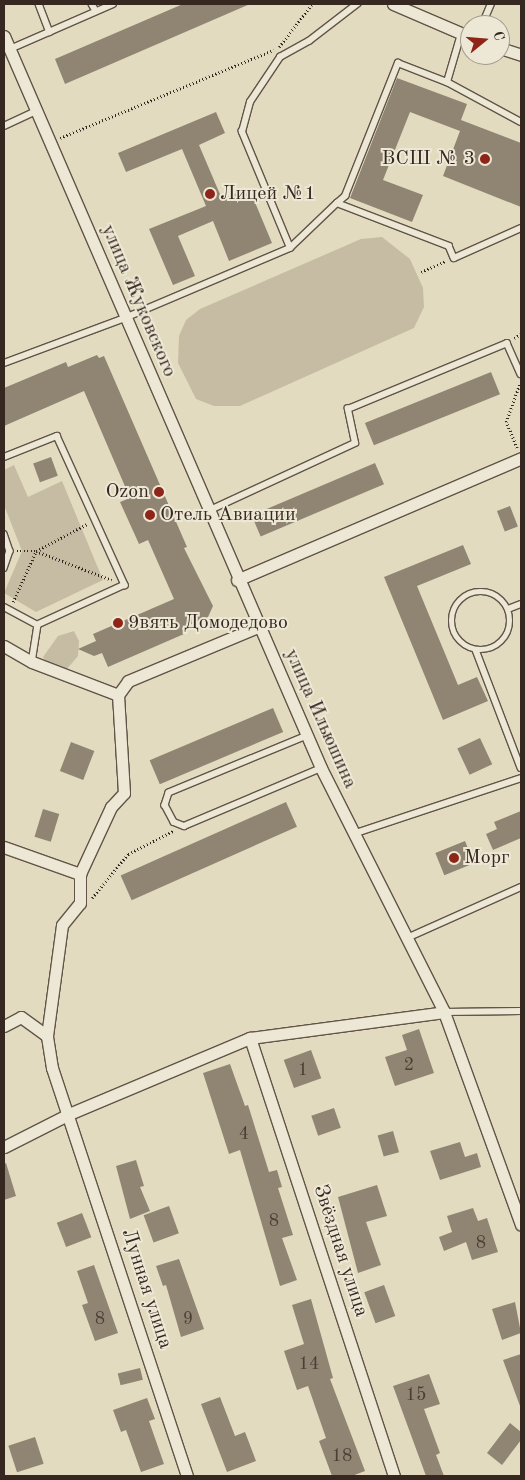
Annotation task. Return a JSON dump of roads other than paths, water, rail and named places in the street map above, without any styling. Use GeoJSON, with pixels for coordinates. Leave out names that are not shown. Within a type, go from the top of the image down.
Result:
{"type":"FeatureCollection","features":[{"type":"Feature","properties":{"kind":"street"},"geometry":{"type":"LineString","coordinates":[[393,4],[460,32]]}},
{"type":"Feature","properties":{"kind":"street","name":"улица Жуковского"},"geometry":{"type":"LineString","coordinates":[[4,36],[238,580]]}},
{"type":"Feature","properties":{"kind":"street"},"geometry":{"type":"LineString","coordinates":[[238,580],[519,454]]}},
{"type":"Feature","properties":{"kind":"street","name":"улица Ильюшина"},"geometry":{"type":"LineString","coordinates":[[238,580],[321,768],[444,1012],[521,1225]]}},
{"type":"Feature","properties":{"kind":"street"},"geometry":{"type":"LineString","coordinates":[[4,847],[80,874],[111,807],[124,793],[118,695],[128,681],[258,627]]}},
{"type":"Feature","properties":{"kind":"street"},"geometry":{"type":"LineString","coordinates":[[4,646],[32,662],[118,695]]}},
{"type":"Feature","properties":{"kind":"street","name":"Лунная улица"},"geometry":{"type":"LineString","coordinates":[[80,874],[80,903],[62,925],[47,1036],[52,1068],[69,1114],[187,1476]]}},
{"type":"Feature","properties":{"kind":"street"},"geometry":{"type":"LineString","coordinates":[[4,1147],[69,1114],[250,1038],[444,1012]]}},
{"type":"Feature","properties":{"kind":"street"},"geometry":{"type":"LineString","coordinates":[[4,1026],[21,1017],[47,1036]]}},
{"type":"Feature","properties":{"kind":"street","name":"Звёздная улица"},"geometry":{"type":"LineString","coordinates":[[250,1038],[394,1476]]}},
{"type":"Feature","properties":{"kind":"lane"},"geometry":{"type":"LineString","coordinates":[[39,4],[50,32]]}},
{"type":"Feature","properties":{"kind":"lane"},"geometry":{"type":"LineString","coordinates":[[92,4],[96,12]]}},
{"type":"Feature","properties":{"kind":"lane"},"geometry":{"type":"LineString","coordinates":[[10,49],[113,4]]}},
{"type":"Feature","properties":{"kind":"lane"},"geometry":{"type":"LineString","coordinates":[[290,248],[242,132],[250,102],[280,57],[309,41],[357,4]]}},
{"type":"Feature","properties":{"kind":"lane"},"geometry":{"type":"LineString","coordinates":[[447,82],[460,50]]}},
{"type":"Feature","properties":{"kind":"lane"},"geometry":{"type":"LineString","coordinates":[[4,363],[125,318],[290,248],[344,196],[398,63],[447,82],[521,122]]}},
{"type":"Feature","properties":{"kind":"lane"},"geometry":{"type":"LineString","coordinates":[[4,126],[36,110]]}},
{"type":"Feature","properties":{"kind":"lane"},"geometry":{"type":"LineString","coordinates":[[337,203],[449,246],[454,258],[521,228]]}},
{"type":"Feature","properties":{"kind":"lane"},"geometry":{"type":"LineString","coordinates":[[207,511],[355,443],[348,409],[507,343],[521,374]]}},
{"type":"Feature","properties":{"kind":"lane"},"geometry":{"type":"LineString","coordinates":[[4,457],[57,436],[125,585],[38,625]]}},
{"type":"Feature","properties":{"kind":"lane"},"geometry":{"type":"LineString","coordinates":[[4,534],[10,551],[4,568]]}},
{"type":"Feature","properties":{"kind":"lane"},"geometry":{"type":"LineString","coordinates":[[488,592],[503,601],[508,609],[510,625],[505,638],[490,649],[476,650],[458,640],[453,631],[452,614],[456,604],[466,595],[488,592]]}},
{"type":"Feature","properties":{"kind":"lane"},"geometry":{"type":"LineString","coordinates":[[508,609],[521,604]]}},
{"type":"Feature","properties":{"kind":"lane"},"geometry":{"type":"LineString","coordinates":[[7,608],[38,625]]}},
{"type":"Feature","properties":{"kind":"lane"},"geometry":{"type":"LineString","coordinates":[[32,662],[38,625]]}},
{"type":"Feature","properties":{"kind":"lane"},"geometry":{"type":"LineString","coordinates":[[476,650],[521,768]]}},
{"type":"Feature","properties":{"kind":"lane"},"geometry":{"type":"LineString","coordinates":[[307,736],[169,792],[165,805],[174,822],[184,826],[321,768]]}},
{"type":"Feature","properties":{"kind":"lane"},"geometry":{"type":"LineString","coordinates":[[353,834],[521,778]]}},
{"type":"Feature","properties":{"kind":"lane"},"geometry":{"type":"LineString","coordinates":[[406,939],[521,887]]}},
{"type":"Feature","properties":{"kind":"lane"},"geometry":{"type":"LineString","coordinates":[[444,1012],[521,1011]]}},
{"type":"Feature","properties":{"kind":"place","name":"ВСШ № 3"},"geometry":{"type":"Point","coordinates":[485,159]}},
{"type":"Feature","properties":{"kind":"place","name":"Лицей №1"},"geometry":{"type":"Point","coordinates":[210,194]}},
{"type":"Feature","properties":{"kind":"place","name":"Ozon"},"geometry":{"type":"Point","coordinates":[159,492]}},
{"type":"Feature","properties":{"kind":"place","name":"Отель Авиации"},"geometry":{"type":"Point","coordinates":[150,515]}},
{"type":"Feature","properties":{"kind":"place","name":"9вять Домодедово"},"geometry":{"type":"Point","coordinates":[118,623]}},
{"type":"Feature","properties":{"kind":"place","name":"Морг"},"geometry":{"type":"Point","coordinates":[454,858]}}]}
